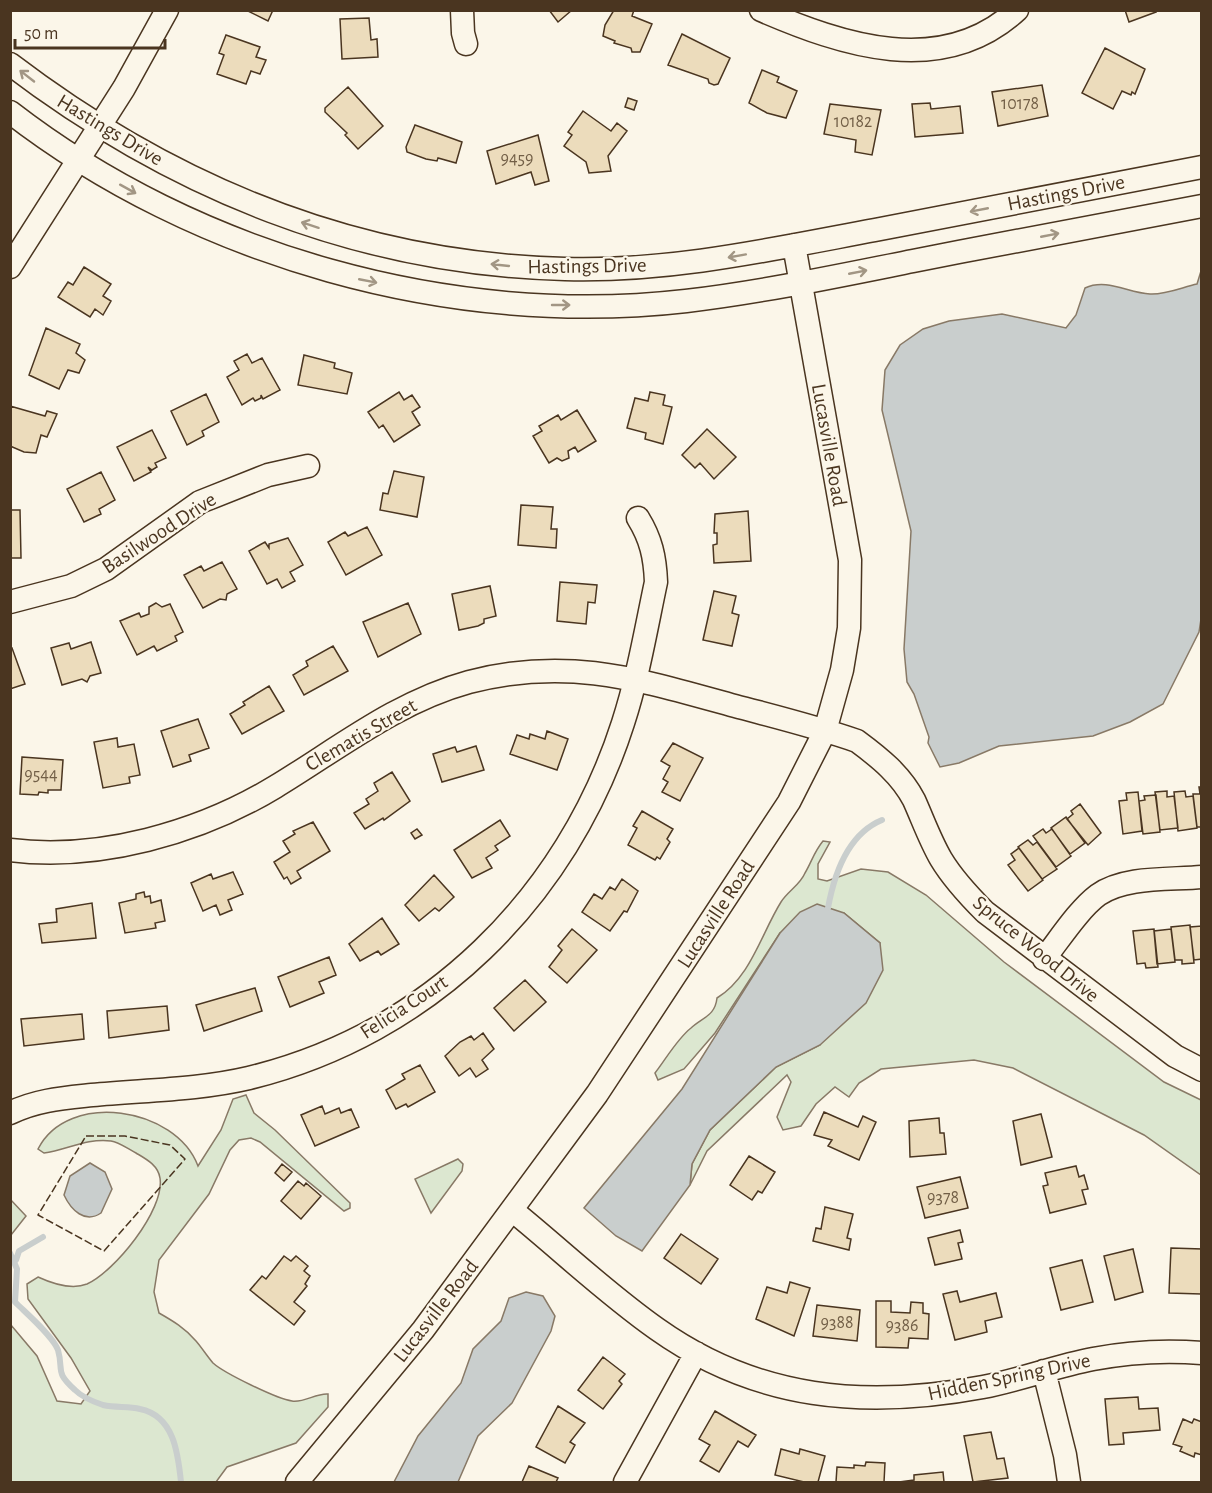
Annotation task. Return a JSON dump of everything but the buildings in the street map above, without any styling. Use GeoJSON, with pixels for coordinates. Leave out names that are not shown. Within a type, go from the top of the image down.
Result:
{"type":"FeatureCollection","features":[{"type":"Feature","properties":{"kind":"street"},"geometry":{"type":"LineString","coordinates":[[10,267],[99,126],[167,10]]}},
{"type":"Feature","properties":{"kind":"street"},"geometry":{"type":"LineString","coordinates":[[462,10],[462,26],[466,44]]}},
{"type":"Feature","properties":{"kind":"street"},"geometry":{"type":"LineString","coordinates":[[761,10],[844,42],[876,49],[910,50],[975,39],[1001,26],[1017,10]]}},
{"type":"Feature","properties":{"kind":"street","name":"Hastings Drive"},"geometry":{"type":"LineString","coordinates":[[10,64],[99,126],[203,184],[258,208],[314,227],[444,258],[506,266],[600,268],[726,258],[1202,167]]}},
{"type":"Feature","properties":{"kind":"street","name":"Hastings Drive"},"geometry":{"type":"LineString","coordinates":[[10,112],[77,160],[133,192],[256,247],[345,276],[414,290],[544,305],[629,305],[685,301],[801,283],[1202,206]]}},
{"type":"Feature","properties":{"kind":"street","name":"Lucasville Road"},"geometry":{"type":"LineString","coordinates":[[297,1482],[423,1330],[597,1094],[789,802],[825,731],[842,670],[849,628],[849,560],[794,245]]}},
{"type":"Feature","properties":{"kind":"street","name":"Basilwood Drive"},"geometry":{"type":"LineString","coordinates":[[10,602],[71,586],[106,569],[200,502],[268,475],[308,466]]}},
{"type":"Feature","properties":{"kind":"street","name":"Felicia Court"},"geometry":{"type":"LineString","coordinates":[[10,1113],[51,1100],[202,1086],[248,1078],[301,1062],[385,1023],[471,961],[509,924],[562,856],[587,811],[606,768],[623,722],[635,678],[656,582],[655,558],[649,536],[638,518]]}},
{"type":"Feature","properties":{"kind":"street","name":"Clematis Street"},"geometry":{"type":"LineString","coordinates":[[10,850],[96,849],[148,839],[200,823],[273,788],[378,720],[423,699],[469,682],[508,675],[556,670],[596,672],[635,678],[825,731]]}},
{"type":"Feature","properties":{"kind":"street","name":"Spruce Wood Drive"},"geometry":{"type":"LineString","coordinates":[[825,731],[857,741],[883,760],[900,779],[914,800],[938,854],[962,888],[985,912],[1175,1056],[1202,1070]]}},
{"type":"Feature","properties":{"kind":"street"},"geometry":{"type":"LineString","coordinates":[[1044,958],[1091,902],[1103,892],[1125,884],[1202,877]]}},
{"type":"Feature","properties":{"kind":"street","name":"Hidden Spring Drive"},"geometry":{"type":"LineString","coordinates":[[513,1210],[657,1329],[696,1353],[730,1370],[802,1392],[849,1398],[895,1398],[942,1394],[1094,1358],[1170,1350],[1202,1353]]}},
{"type":"Feature","properties":{"kind":"street"},"geometry":{"type":"LineString","coordinates":[[625,1482],[696,1353]]}},
{"type":"Feature","properties":{"kind":"street"},"geometry":{"type":"LineString","coordinates":[[1044,1371],[1065,1455],[1069,1482]]}},
{"type":"Feature","properties":{"kind":"green space"},"geometry":{"type":"Polygon","coordinates":[[[823,841],[830,842],[818,864],[818,879],[827,881],[861,869],[888,872],[926,895],[1004,962],[1164,1082],[1201,1100],[1201,1175],[1144,1135],[1013,1068],[974,1060],[881,1069],[859,1083],[849,1097],[835,1087],[816,1104],[801,1126],[783,1130],[777,1117],[791,1082],[787,1075],[707,1151],[690,1185],[692,1164],[710,1130],[776,1067],[820,1045],[880,943],[844,913],[780,933],[715,1033],[684,1069],[658,1080],[655,1073],[676,1043],[695,1024],[711,1013],[717,998],[739,979],[781,902],[803,877],[823,841]]]}},
{"type":"Feature","properties":{"kind":"green space"},"geometry":{"type":"Polygon","coordinates":[[[246,1095],[254,1113],[275,1130],[350,1203],[350,1208],[344,1211],[260,1142],[251,1138],[239,1140],[230,1150],[209,1194],[159,1260],[154,1292],[159,1313],[188,1332],[213,1363],[228,1373],[263,1391],[292,1401],[328,1394],[328,1407],[296,1443],[227,1467],[216,1482],[11,1482],[11,1325],[37,1356],[57,1401],[81,1404],[90,1391],[71,1358],[28,1299],[27,1284],[38,1277],[68,1286],[81,1286],[98,1277],[123,1254],[136,1238],[154,1206],[159,1191],[159,1173],[154,1166],[120,1144],[93,1141],[52,1152],[44,1153],[38,1149],[53,1130],[73,1118],[96,1113],[121,1113],[146,1119],[168,1130],[186,1146],[198,1166],[221,1130],[233,1099],[246,1095]]]}},
{"type":"Feature","properties":{"kind":"green space"},"geometry":{"type":"Polygon","coordinates":[[[458,1159],[463,1164],[462,1171],[431,1213],[415,1179],[458,1159]]]}},
{"type":"Feature","properties":{"kind":"green space"},"geometry":{"type":"Polygon","coordinates":[[[10,1199],[26,1216],[11,1235],[10,1235],[10,1199]]]}},
{"type":"Feature","properties":{"kind":"shaded area"},"geometry":{"type":"Polygon","coordinates":[[[1201,271],[1201,619],[1199,632],[1163,704],[1130,722],[1093,736],[999,746],[959,763],[940,767],[928,743],[929,737],[914,694],[907,682],[904,649],[911,531],[882,410],[885,370],[900,345],[923,329],[949,321],[1002,314],[1066,328],[1076,315],[1085,288],[1093,285],[1109,285],[1142,293],[1162,293],[1197,284],[1201,271]]]}},
{"type":"Feature","properties":{"kind":"shaded area"},"geometry":{"type":"Polygon","coordinates":[[[817,904],[844,913],[880,943],[883,970],[866,1003],[820,1045],[776,1067],[710,1130],[692,1164],[690,1185],[642,1251],[616,1236],[584,1208],[682,1089],[780,933],[800,912],[817,904]]]}},
{"type":"Feature","properties":{"kind":"shaded area"},"geometry":{"type":"Polygon","coordinates":[[[90,1163],[105,1172],[112,1189],[101,1213],[89,1217],[79,1214],[70,1206],[64,1195],[70,1176],[90,1163]]]}},
{"type":"Feature","properties":{"kind":"shaded area"},"geometry":{"type":"Polygon","coordinates":[[[526,1292],[543,1296],[555,1316],[551,1331],[512,1403],[478,1436],[458,1482],[394,1482],[418,1436],[461,1383],[473,1349],[501,1321],[509,1298],[526,1292]]]}},
{"type":"Feature","properties":{"kind":"waterway"},"geometry":{"type":"LineString","coordinates":[[828,908],[834,882],[844,857],[860,835],[870,826],[882,820]]}},
{"type":"Feature","properties":{"kind":"waterway"},"geometry":{"type":"LineString","coordinates":[[16,1260],[19,1251],[43,1237]]}},
{"type":"Feature","properties":{"kind":"waterway"},"geometry":{"type":"LineString","coordinates":[[10,1253],[17,1269],[15,1302],[55,1344],[64,1379],[78,1393],[92,1401],[108,1406],[140,1409],[160,1419],[172,1437],[176,1448],[181,1482]]}},
{"type":"Feature","properties":{"kind":"fence"},"geometry":{"type":"LineString","coordinates":[[86,1136],[125,1136],[170,1145],[185,1159],[104,1251],[38,1215],[86,1136]]}}]}
